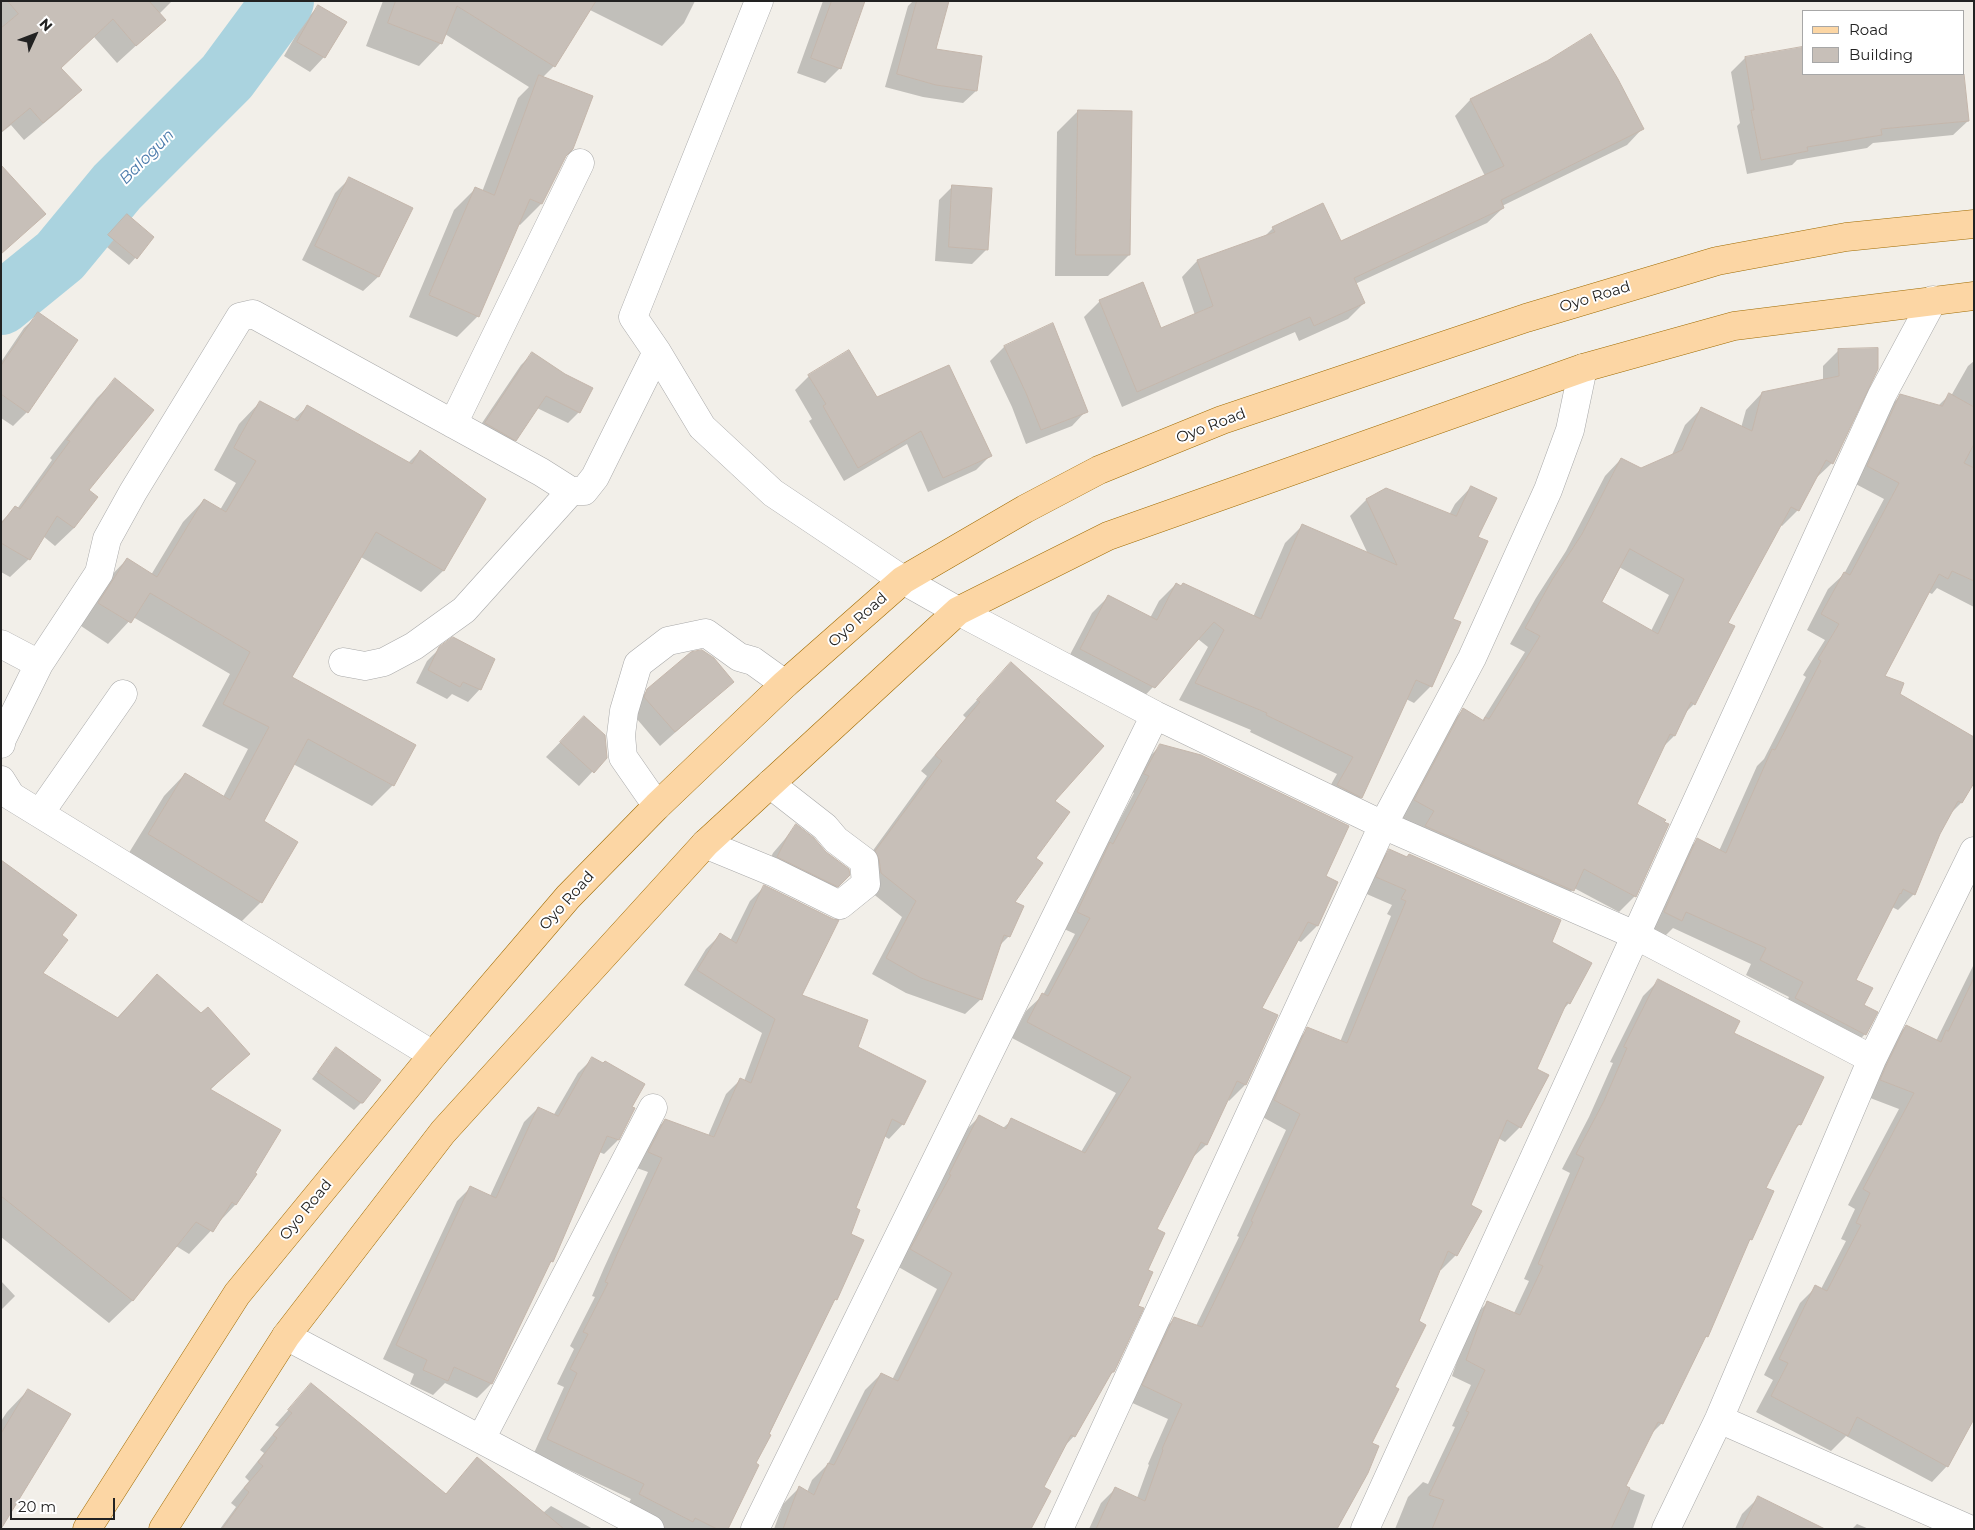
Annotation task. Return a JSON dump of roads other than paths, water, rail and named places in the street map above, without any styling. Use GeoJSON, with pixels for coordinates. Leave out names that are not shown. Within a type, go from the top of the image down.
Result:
{"type":"FeatureCollection","features":[{"type":"Feature","properties":{"kind":"main road","name":"Oyo Road"},"geometry":{"type":"LineString","coordinates":[[87,1529],[237,1294],[433,1055],[568,897],[657,806],[785,684],[903,580],[1025,509],[1099,470],[1222,420],[1499,327],[1717,261],[1846,237],[1974,224]]}},
{"type":"Feature","properties":{"kind":"main road"},"geometry":{"type":"LineString","coordinates":[[163,1529],[286,1336],[442,1132],[705,844],[958,611],[1108,536],[1583,368],[1734,326],[1974,296]]}},
{"type":"Feature","properties":{"kind":"street"},"geometry":{"type":"LineString","coordinates":[[759,1],[633,318],[658,352],[702,427],[766,486],[903,580],[958,611],[1155,715],[1383,825],[1635,935],[1872,1060]]}},
{"type":"Feature","properties":{"kind":"street"},"geometry":{"type":"LineString","coordinates":[[453,424],[580,163]]}},
{"type":"Feature","properties":{"kind":"street"},"geometry":{"type":"LineString","coordinates":[[1365,1529],[1882,395],[1933,300]]}},
{"type":"Feature","properties":{"kind":"street"},"geometry":{"type":"LineString","coordinates":[[1,744],[38,664],[100,573],[107,539],[128,499],[240,317],[253,314],[571,490],[584,491],[595,477],[658,352]]}},
{"type":"Feature","properties":{"kind":"street"},"geometry":{"type":"LineString","coordinates":[[1059,1529],[1383,825],[1472,658],[1548,490],[1570,430],[1583,368]]}},
{"type":"Feature","properties":{"kind":"street"},"geometry":{"type":"LineString","coordinates":[[344,662],[365,666],[384,662],[414,646],[464,610],[571,490]]}},
{"type":"Feature","properties":{"kind":"street"},"geometry":{"type":"LineString","coordinates":[[657,806],[623,758],[621,735],[624,711],[638,664],[668,641],[706,633],[739,657],[753,661],[785,684]]}},
{"type":"Feature","properties":{"kind":"street"},"geometry":{"type":"LineString","coordinates":[[1,644],[38,664]]}},
{"type":"Feature","properties":{"kind":"street"},"geometry":{"type":"LineString","coordinates":[[40,813],[123,694]]}},
{"type":"Feature","properties":{"kind":"street"},"geometry":{"type":"LineString","coordinates":[[755,1529],[1155,715]]}},
{"type":"Feature","properties":{"kind":"street"},"geometry":{"type":"LineString","coordinates":[[1,780],[11,796],[433,1055]]}},
{"type":"Feature","properties":{"kind":"street"},"geometry":{"type":"LineString","coordinates":[[705,844],[773,872],[840,905],[866,884],[864,861],[836,840],[825,827],[770,784]]}},
{"type":"Feature","properties":{"kind":"street"},"geometry":{"type":"LineString","coordinates":[[1666,1529],[1719,1419],[1872,1060],[1974,851]]}},
{"type":"Feature","properties":{"kind":"street"},"geometry":{"type":"LineString","coordinates":[[481,1439],[653,1108]]}},
{"type":"Feature","properties":{"kind":"street"},"geometry":{"type":"LineString","coordinates":[[286,1336],[650,1529]]}},
{"type":"Feature","properties":{"kind":"street"},"geometry":{"type":"LineString","coordinates":[[1719,1419],[1970,1523]]}},
{"type":"Feature","properties":{"kind":"waterway","name":"Balogun"},"geometry":{"type":"LineString","coordinates":[[1,304],[60,256],[117,187],[227,77],[283,1]]}}]}
